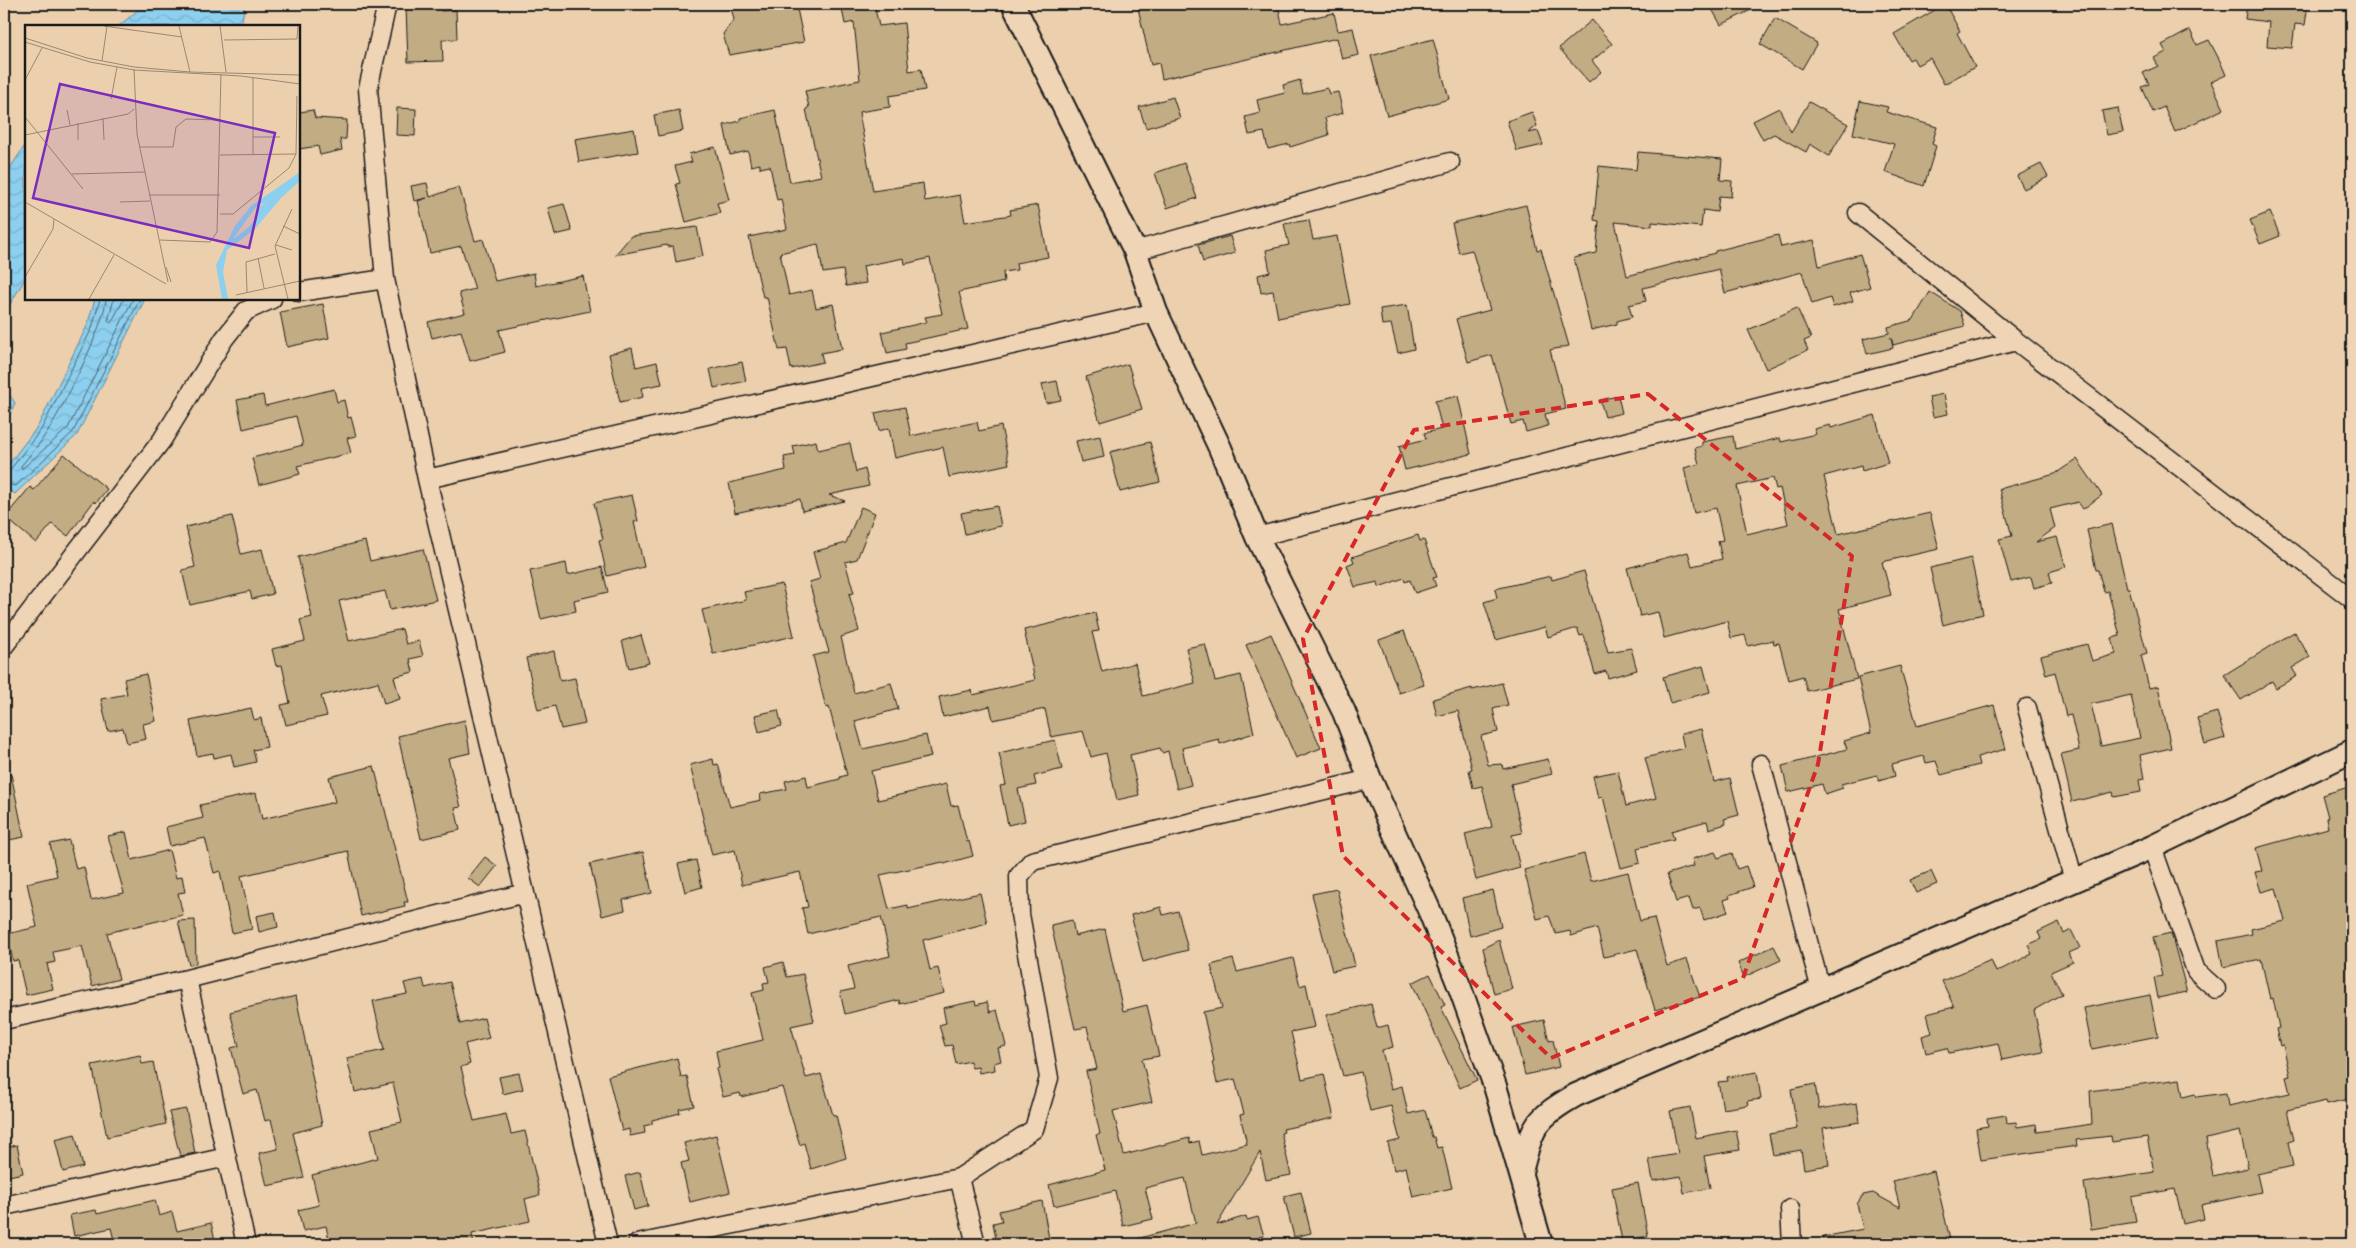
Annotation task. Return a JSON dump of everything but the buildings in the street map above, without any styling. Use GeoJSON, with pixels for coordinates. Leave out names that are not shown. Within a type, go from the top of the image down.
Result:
{"type":"FeatureCollection","features":[{"type":"Feature","properties":{"kind":"street"},"geometry":{"type":"LineString","coordinates":[[387,4],[368,89],[384,279],[428,480],[608,1244]]}},
{"type":"Feature","properties":{"kind":"street"},"geometry":{"type":"LineString","coordinates":[[1013,4],[1040,63],[1135,251],[1156,312],[1220,448],[1257,537],[1340,705],[1370,780],[1430,912],[1460,988],[1495,1086],[1541,1244]]}},
{"type":"Feature","properties":{"kind":"street"},"geometry":{"type":"LineString","coordinates":[[1135,251],[1450,162]]}},
{"type":"Feature","properties":{"kind":"street"},"geometry":{"type":"LineString","coordinates":[[1858,213],[2016,341],[2352,599]]}},
{"type":"Feature","properties":{"kind":"street"},"geometry":{"type":"LineString","coordinates":[[300,292],[384,279]]}},
{"type":"Feature","properties":{"kind":"street"},"geometry":{"type":"LineString","coordinates":[[4,646],[162,440],[224,339],[246,311],[270,300]]}},
{"type":"Feature","properties":{"kind":"street"},"geometry":{"type":"LineString","coordinates":[[428,480],[1156,312]]}},
{"type":"Feature","properties":{"kind":"street"},"geometry":{"type":"LineString","coordinates":[[1257,537],[2016,341]]}},
{"type":"Feature","properties":{"kind":"street"},"geometry":{"type":"LineString","coordinates":[[2026,708],[2074,881]]}},
{"type":"Feature","properties":{"kind":"street"},"geometry":{"type":"LineString","coordinates":[[1520,1173],[1538,1122],[1550,1110],[1576,1095],[2152,847],[2352,751]]}},
{"type":"Feature","properties":{"kind":"street"},"geometry":{"type":"LineString","coordinates":[[1761,764],[1821,990]]}},
{"type":"Feature","properties":{"kind":"street"},"geometry":{"type":"LineString","coordinates":[[636,1244],[959,1178],[1034,1129],[1049,1078],[1020,914],[1019,876],[1032,861],[1370,780]]}},
{"type":"Feature","properties":{"kind":"street"},"geometry":{"type":"LineString","coordinates":[[2152,847],[2196,971],[2216,989]]}},
{"type":"Feature","properties":{"kind":"street"},"geometry":{"type":"LineString","coordinates":[[4,1020],[187,979],[525,893]]}},
{"type":"Feature","properties":{"kind":"street"},"geometry":{"type":"LineString","coordinates":[[187,979],[246,1244]]}},
{"type":"Feature","properties":{"kind":"street"},"geometry":{"type":"LineString","coordinates":[[4,1206],[227,1157]]}},
{"type":"Feature","properties":{"kind":"street"},"geometry":{"type":"LineString","coordinates":[[959,1178],[976,1244]]}},
{"type":"Feature","properties":{"kind":"street"},"geometry":{"type":"LineString","coordinates":[[1790,1209],[1792,1244]]}},
{"type":"Feature","properties":{"kind":"highlighted area"},"geometry":{"type":"Polygon","coordinates":[[[1648,394],[1852,556],[1818,764],[1743,978],[1551,1058],[1343,856],[1303,639],[1414,430],[1648,394]]]}},
{"type":"Feature","properties":{"kind":"water"},"geometry":{"type":"Polygon","coordinates":[[[145,4],[245,4],[241,25],[120,25],[145,4]]]}},
{"type":"Feature","properties":{"kind":"water"},"geometry":{"type":"Polygon","coordinates":[[[25,146],[25,279],[4,315],[4,177],[25,146]]]}},
{"type":"Feature","properties":{"kind":"water"},"geometry":{"type":"Polygon","coordinates":[[[95,300],[144,300],[77,435],[15,494],[4,487],[4,470],[38,426],[87,326],[95,300]]]}},
{"type":"Feature","properties":{"kind":"water"},"geometry":{"type":"Polygon","coordinates":[[[4,387],[15,403],[4,426],[4,387]]]}}]}
